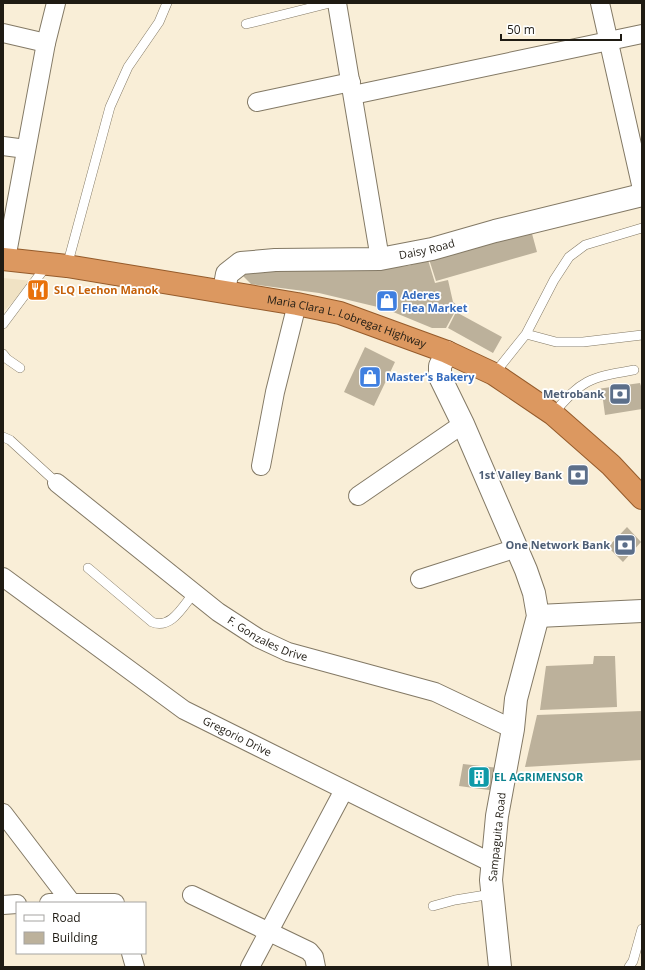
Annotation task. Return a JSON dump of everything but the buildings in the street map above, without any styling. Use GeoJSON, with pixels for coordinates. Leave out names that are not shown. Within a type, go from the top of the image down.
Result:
{"type":"FeatureCollection","features":[{"type":"Feature","properties":{"kind":"highway","name":"Maria Clara L. Lobregat Highway"},"geometry":{"type":"LineString","coordinates":[[4,259],[57,265],[224,291],[340,313],[447,352],[494,374],[553,414],[611,465],[642,498]]}},
{"type":"Feature","properties":{"kind":"street"},"geometry":{"type":"LineString","coordinates":[[4,259],[46,43],[56,3]]}},
{"type":"Feature","properties":{"kind":"street"},"geometry":{"type":"LineString","coordinates":[[337,3],[380,259]]}},
{"type":"Feature","properties":{"kind":"street"},"geometry":{"type":"LineString","coordinates":[[600,3],[642,189]]}},
{"type":"Feature","properties":{"kind":"street"},"geometry":{"type":"LineString","coordinates":[[3,33],[46,43]]}},
{"type":"Feature","properties":{"kind":"street"},"geometry":{"type":"LineString","coordinates":[[256,102],[352,88],[642,34]]}},
{"type":"Feature","properties":{"kind":"street"},"geometry":{"type":"LineString","coordinates":[[3,146],[26,149]]}},
{"type":"Feature","properties":{"kind":"street","name":"Daisy Road"},"geometry":{"type":"LineString","coordinates":[[224,291],[227,274],[242,263],[276,260],[380,259],[432,249],[495,231],[642,195]]}},
{"type":"Feature","properties":{"kind":"street"},"geometry":{"type":"LineString","coordinates":[[261,466],[275,392],[297,304]]}},
{"type":"Feature","properties":{"kind":"street","name":"Sampaguita Road"},"geometry":{"type":"LineString","coordinates":[[447,352],[440,366],[440,377],[517,548],[534,593],[538,616],[516,699],[513,729],[497,816],[492,863],[492,894],[500,967]]}},
{"type":"Feature","properties":{"kind":"street"},"geometry":{"type":"LineString","coordinates":[[358,496],[462,424]]}},
{"type":"Feature","properties":{"kind":"street","name":"F. Gonzales Drive"},"geometry":{"type":"LineString","coordinates":[[57,483],[218,612],[258,638],[288,652],[435,692],[513,729]]}},
{"type":"Feature","properties":{"kind":"street"},"geometry":{"type":"LineString","coordinates":[[420,579],[517,548]]}},
{"type":"Feature","properties":{"kind":"street","name":"Gregorio Drive"},"geometry":{"type":"LineString","coordinates":[[3,576],[184,710],[492,863]]}},
{"type":"Feature","properties":{"kind":"street"},"geometry":{"type":"LineString","coordinates":[[538,616],[642,611]]}},
{"type":"Feature","properties":{"kind":"street"},"geometry":{"type":"LineString","coordinates":[[250,967],[270,932],[344,790]]}},
{"type":"Feature","properties":{"kind":"street"},"geometry":{"type":"LineString","coordinates":[[3,814],[71,902]]}},
{"type":"Feature","properties":{"kind":"street"},"geometry":{"type":"LineString","coordinates":[[192,895],[309,951],[314,957],[316,967]]}},
{"type":"Feature","properties":{"kind":"street"},"geometry":{"type":"LineString","coordinates":[[3,905],[16,904]]}},
{"type":"Feature","properties":{"kind":"street"},"geometry":{"type":"LineString","coordinates":[[131,954],[134,967]]}},
{"type":"Feature","properties":{"kind":"lane"},"geometry":{"type":"LineString","coordinates":[[3,324],[57,265],[110,107],[128,67],[159,22],[167,3]]}},
{"type":"Feature","properties":{"kind":"lane"},"geometry":{"type":"LineString","coordinates":[[246,24],[330,3]]}},
{"type":"Feature","properties":{"kind":"lane"},"geometry":{"type":"LineString","coordinates":[[494,374],[526,334],[554,280],[569,257],[585,245],[642,228]]}},
{"type":"Feature","properties":{"kind":"lane"},"geometry":{"type":"LineString","coordinates":[[526,334],[556,342],[583,342],[642,335]]}},
{"type":"Feature","properties":{"kind":"lane"},"geometry":{"type":"LineString","coordinates":[[3,354],[7,360],[20,368]]}},
{"type":"Feature","properties":{"kind":"lane"},"geometry":{"type":"LineString","coordinates":[[553,414],[570,393],[586,381],[601,376],[634,370]]}},
{"type":"Feature","properties":{"kind":"lane"},"geometry":{"type":"LineString","coordinates":[[3,437],[10,440],[57,483]]}},
{"type":"Feature","properties":{"kind":"lane"},"geometry":{"type":"LineString","coordinates":[[88,568],[152,622],[159,625],[166,624],[172,619],[194,593]]}},
{"type":"Feature","properties":{"kind":"lane"},"geometry":{"type":"LineString","coordinates":[[433,906],[460,899],[492,894]]}},
{"type":"Feature","properties":{"kind":"lane"},"geometry":{"type":"LineString","coordinates":[[629,967],[633,961],[642,929]]}},
{"type":"Feature","properties":{"kind":"shaded area"},"geometry":{"type":"Polygon","coordinates":[[[3,278],[33,281],[3,312],[3,278]]]}},
{"type":"Feature","properties":{"kind":"place","name":"SLQ Lechon Manok"},"geometry":{"type":"Point","coordinates":[38,290]}},
{"type":"Feature","properties":{"kind":"place","name":"Aderes Flea Market"},"geometry":{"type":"Point","coordinates":[387,301]}},
{"type":"Feature","properties":{"kind":"place","name":"Master's Bakery"},"geometry":{"type":"Point","coordinates":[370,377]}},
{"type":"Feature","properties":{"kind":"place","name":"Metrobank"},"geometry":{"type":"Point","coordinates":[620,394]}},
{"type":"Feature","properties":{"kind":"place","name":"1st Valley Bank"},"geometry":{"type":"Point","coordinates":[578,475]}},
{"type":"Feature","properties":{"kind":"place","name":"One Network Bank"},"geometry":{"type":"Point","coordinates":[625,545]}},
{"type":"Feature","properties":{"kind":"place","name":"EL AGRIMENSOR"},"geometry":{"type":"Point","coordinates":[479,777]}}]}
